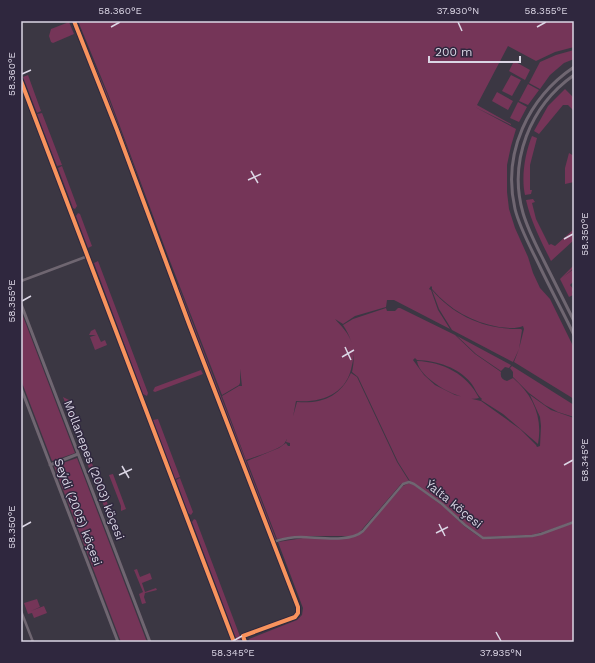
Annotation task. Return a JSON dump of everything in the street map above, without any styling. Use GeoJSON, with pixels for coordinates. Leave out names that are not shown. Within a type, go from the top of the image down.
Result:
{"type":"FeatureCollection","features":[{"type":"Feature","properties":{"kind":"street"},"geometry":{"type":"LineString","coordinates":[[74,21],[117,130],[186,318],[298,607],[298,613],[294,617],[243,636],[245,642]]}},
{"type":"Feature","properties":{"kind":"street"},"geometry":{"type":"LineString","coordinates":[[574,67],[561,76],[535,104],[522,128],[513,161],[512,184],[514,200],[523,233],[574,335]]}},
{"type":"Feature","properties":{"kind":"street"},"geometry":{"type":"LineString","coordinates":[[574,75],[560,85],[537,112],[528,131],[520,162],[518,183],[520,199],[528,227],[574,320]]}},
{"type":"Feature","properties":{"kind":"street"},"geometry":{"type":"LineString","coordinates":[[21,81],[234,642]]}},
{"type":"Feature","properties":{"kind":"street"},"geometry":{"type":"LineString","coordinates":[[522,128],[528,131]]}},
{"type":"Feature","properties":{"kind":"street"},"geometry":{"type":"LineString","coordinates":[[514,200],[520,199]]}},
{"type":"Feature","properties":{"kind":"street"},"geometry":{"type":"LineString","coordinates":[[21,281],[88,256]]}},
{"type":"Feature","properties":{"kind":"street"},"geometry":{"type":"LineString","coordinates":[[552,290],[557,287]]}},
{"type":"Feature","properties":{"kind":"street","name":"Mollanepes (2003) köçesi"},"geometry":{"type":"LineString","coordinates":[[21,304],[150,642]]}},
{"type":"Feature","properties":{"kind":"street","name":"Seýdi (2005) köçesi"},"geometry":{"type":"LineString","coordinates":[[21,388],[118,642]]}},
{"type":"Feature","properties":{"kind":"street"},"geometry":{"type":"LineString","coordinates":[[50,465],[78,454]]}},
{"type":"Feature","properties":{"kind":"street","name":"Ýalta köçesi"},"geometry":{"type":"LineString","coordinates":[[273,542],[297,537],[348,537],[357,535],[363,531],[403,484],[409,482],[442,504],[465,525],[483,538],[537,535],[574,522]]}},
{"type":"Feature","properties":{"kind":"street"},"geometry":{"type":"LineString","coordinates":[[21,611],[33,642]]}},
{"type":"Feature","properties":{"kind":"shaded area"},"geometry":{"type":"Polygon","coordinates":[[[78,21],[574,21],[574,47],[555,52],[536,61],[508,46],[477,105],[511,125],[475,107],[516,129],[507,165],[507,192],[509,209],[515,228],[540,288],[550,299],[574,348],[574,399],[514,362],[524,329],[523,326],[508,328],[480,322],[454,309],[432,289],[431,286],[429,289],[431,290],[438,310],[450,329],[394,300],[387,300],[386,307],[355,316],[343,324],[335,319],[349,336],[353,349],[353,362],[345,383],[332,395],[324,398],[296,401],[290,430],[284,444],[246,460],[222,396],[239,386],[242,386],[240,369],[239,385],[222,395],[168,256],[108,94],[78,21]]]}},
{"type":"Feature","properties":{"kind":"shaded area"},"geometry":{"type":"Polygon","coordinates":[[[69,22],[74,34],[53,43],[51,42],[49,36],[51,29],[69,22]]]}},
{"type":"Feature","properties":{"kind":"shaded area"},"geometry":{"type":"Polygon","coordinates":[[[83,38],[107,94],[150,210],[106,95],[83,38]]]}},
{"type":"Feature","properties":{"kind":"shaded area"},"geometry":{"type":"Polygon","coordinates":[[[574,50],[574,59],[564,63],[550,75],[540,89],[529,83],[540,62],[556,55],[574,50]]]}},
{"type":"Feature","properties":{"kind":"shaded area"},"geometry":{"type":"Polygon","coordinates":[[[514,61],[530,70],[525,80],[509,71],[514,61]]]}},
{"type":"Feature","properties":{"kind":"shaded area"},"geometry":{"type":"Polygon","coordinates":[[[28,75],[41,111],[37,113],[23,77],[28,75]]]}},
{"type":"Feature","properties":{"kind":"shaded area"},"geometry":{"type":"Polygon","coordinates":[[[511,75],[521,80],[512,96],[502,91],[511,75]]]}},
{"type":"Feature","properties":{"kind":"shaded area"},"geometry":{"type":"Polygon","coordinates":[[[528,84],[539,90],[528,105],[519,101],[528,84]]]}},
{"type":"Feature","properties":{"kind":"shaded area"},"geometry":{"type":"Polygon","coordinates":[[[565,89],[574,98],[574,111],[568,105],[563,105],[539,134],[534,131],[548,106],[565,89]]]}},
{"type":"Feature","properties":{"kind":"shaded area"},"geometry":{"type":"Polygon","coordinates":[[[497,92],[513,101],[508,110],[492,101],[497,92]]]}},
{"type":"Feature","properties":{"kind":"shaded area"},"geometry":{"type":"Polygon","coordinates":[[[518,102],[527,107],[519,122],[510,118],[518,102]]]}},
{"type":"Feature","properties":{"kind":"shaded area"},"geometry":{"type":"Polygon","coordinates":[[[42,113],[62,165],[57,166],[37,114],[42,113]]]}},
{"type":"Feature","properties":{"kind":"shaded area"},"geometry":{"type":"Polygon","coordinates":[[[532,136],[537,138],[530,165],[530,190],[532,190],[531,194],[525,195],[523,181],[524,165],[532,136]]]}},
{"type":"Feature","properties":{"kind":"shaded area"},"geometry":{"type":"Polygon","coordinates":[[[569,153],[574,156],[574,182],[565,184],[565,168],[569,153]]]}},
{"type":"Feature","properties":{"kind":"shaded area"},"geometry":{"type":"Polygon","coordinates":[[[62,166],[77,206],[75,209],[73,208],[58,168],[62,166]]]}},
{"type":"Feature","properties":{"kind":"shaded area"},"geometry":{"type":"Polygon","coordinates":[[[533,199],[535,202],[532,203],[536,219],[549,245],[551,244],[555,246],[574,229],[574,240],[551,261],[528,208],[526,200],[533,199]]]}},
{"type":"Feature","properties":{"kind":"shaded area"},"geometry":{"type":"Polygon","coordinates":[[[78,213],[80,214],[92,246],[88,248],[76,216],[78,213]]]}},
{"type":"Feature","properties":{"kind":"shaded area"},"geometry":{"type":"Polygon","coordinates":[[[98,261],[148,393],[147,396],[143,394],[94,263],[98,261]]]}},
{"type":"Feature","properties":{"kind":"shaded area"},"geometry":{"type":"Polygon","coordinates":[[[574,265],[574,268],[563,277],[574,269],[574,281],[570,285],[574,290],[572,292],[573,295],[569,297],[560,279],[574,265]]]}},
{"type":"Feature","properties":{"kind":"shaded area"},"geometry":{"type":"Polygon","coordinates":[[[177,285],[276,539],[275,540],[177,285]]]}},
{"type":"Feature","properties":{"kind":"shaded area"},"geometry":{"type":"Polygon","coordinates":[[[432,290],[450,307],[472,320],[495,327],[521,329],[519,349],[513,362],[452,330],[439,309],[432,290]]]}},
{"type":"Feature","properties":{"kind":"shaded area"},"geometry":{"type":"Polygon","coordinates":[[[386,308],[387,311],[395,311],[400,308],[455,335],[475,354],[501,372],[501,377],[503,379],[507,381],[513,378],[526,392],[535,407],[539,425],[538,444],[503,414],[481,400],[482,399],[466,377],[439,363],[417,360],[415,358],[413,360],[424,375],[435,385],[455,395],[481,401],[520,429],[537,447],[540,446],[540,417],[530,395],[551,410],[574,418],[574,521],[532,535],[483,537],[465,524],[442,503],[410,481],[398,462],[358,377],[352,372],[354,359],[353,347],[343,325],[353,319],[386,308]]]}},
{"type":"Feature","properties":{"kind":"shaded area"},"geometry":{"type":"Polygon","coordinates":[[[21,311],[75,453],[52,461],[21,380],[21,311]]]}},
{"type":"Feature","properties":{"kind":"shaded area"},"geometry":{"type":"Polygon","coordinates":[[[95,329],[101,342],[105,340],[107,345],[95,350],[90,337],[96,335],[89,335],[91,331],[95,329]]]}},
{"type":"Feature","properties":{"kind":"shaded area"},"geometry":{"type":"Polygon","coordinates":[[[457,336],[511,365],[509,368],[505,367],[501,371],[476,354],[457,336]]]}},
{"type":"Feature","properties":{"kind":"shaded area"},"geometry":{"type":"Polygon","coordinates":[[[417,361],[436,364],[453,371],[468,382],[479,398],[472,399],[462,397],[442,388],[425,375],[417,361]]]}},
{"type":"Feature","properties":{"kind":"shaded area"},"geometry":{"type":"Polygon","coordinates":[[[512,366],[574,405],[574,417],[558,412],[545,405],[529,393],[513,377],[513,372],[510,368],[512,366]]]}},
{"type":"Feature","properties":{"kind":"shaded area"},"geometry":{"type":"Polygon","coordinates":[[[201,370],[203,374],[155,392],[153,391],[155,387],[201,370]]]}},
{"type":"Feature","properties":{"kind":"shaded area"},"geometry":{"type":"Polygon","coordinates":[[[351,373],[357,377],[397,462],[409,481],[401,484],[359,533],[352,536],[299,536],[277,539],[247,461],[279,448],[286,443],[290,446],[290,443],[286,442],[297,402],[314,402],[329,397],[341,388],[351,373]]]}},
{"type":"Feature","properties":{"kind":"shaded area"},"geometry":{"type":"Polygon","coordinates":[[[63,397],[69,400],[79,429],[83,432],[77,434],[63,397]]]}},
{"type":"Feature","properties":{"kind":"shaded area"},"geometry":{"type":"Polygon","coordinates":[[[158,419],[180,477],[175,479],[153,420],[158,419]]]}},
{"type":"Feature","properties":{"kind":"shaded area"},"geometry":{"type":"Polygon","coordinates":[[[83,434],[94,469],[90,471],[77,436],[83,434]]]}},
{"type":"Feature","properties":{"kind":"shaded area"},"geometry":{"type":"Polygon","coordinates":[[[77,458],[147,642],[121,642],[54,466],[77,458]]]}},
{"type":"Feature","properties":{"kind":"shaded area"},"geometry":{"type":"Polygon","coordinates":[[[113,474],[126,509],[121,511],[121,506],[109,475],[113,474]]]}},
{"type":"Feature","properties":{"kind":"shaded area"},"geometry":{"type":"Polygon","coordinates":[[[180,478],[193,512],[191,515],[188,513],[176,480],[180,478]]]}},
{"type":"Feature","properties":{"kind":"shaded area"},"geometry":{"type":"Polygon","coordinates":[[[98,479],[110,510],[114,514],[108,516],[94,481],[98,479]]]}},
{"type":"Feature","properties":{"kind":"shaded area"},"geometry":{"type":"Polygon","coordinates":[[[409,483],[444,507],[464,526],[483,539],[532,537],[574,523],[574,642],[250,642],[249,639],[297,620],[302,615],[303,608],[278,542],[303,538],[350,538],[361,533],[403,486],[409,483]]]}},
{"type":"Feature","properties":{"kind":"shaded area"},"geometry":{"type":"Polygon","coordinates":[[[194,519],[196,520],[241,639],[237,641],[192,522],[194,519]]]}},
{"type":"Feature","properties":{"kind":"shaded area"},"geometry":{"type":"Polygon","coordinates":[[[137,569],[140,577],[150,573],[152,579],[142,583],[145,592],[156,588],[157,590],[145,593],[144,597],[146,603],[142,604],[139,594],[143,592],[134,570],[137,569]]]}},
{"type":"Feature","properties":{"kind":"shaded area"},"geometry":{"type":"Polygon","coordinates":[[[37,599],[40,607],[31,611],[44,606],[47,613],[34,618],[32,613],[28,614],[24,603],[37,599]]]}},
{"type":"Feature","properties":{"kind":"cycle path"},"geometry":{"type":"LineString","coordinates":[[74,21],[117,130],[189,324],[298,607],[298,613],[295,617],[243,636],[245,642]]}},
{"type":"Feature","properties":{"kind":"cycle path"},"geometry":{"type":"LineString","coordinates":[[21,81],[234,642]]}}]}
